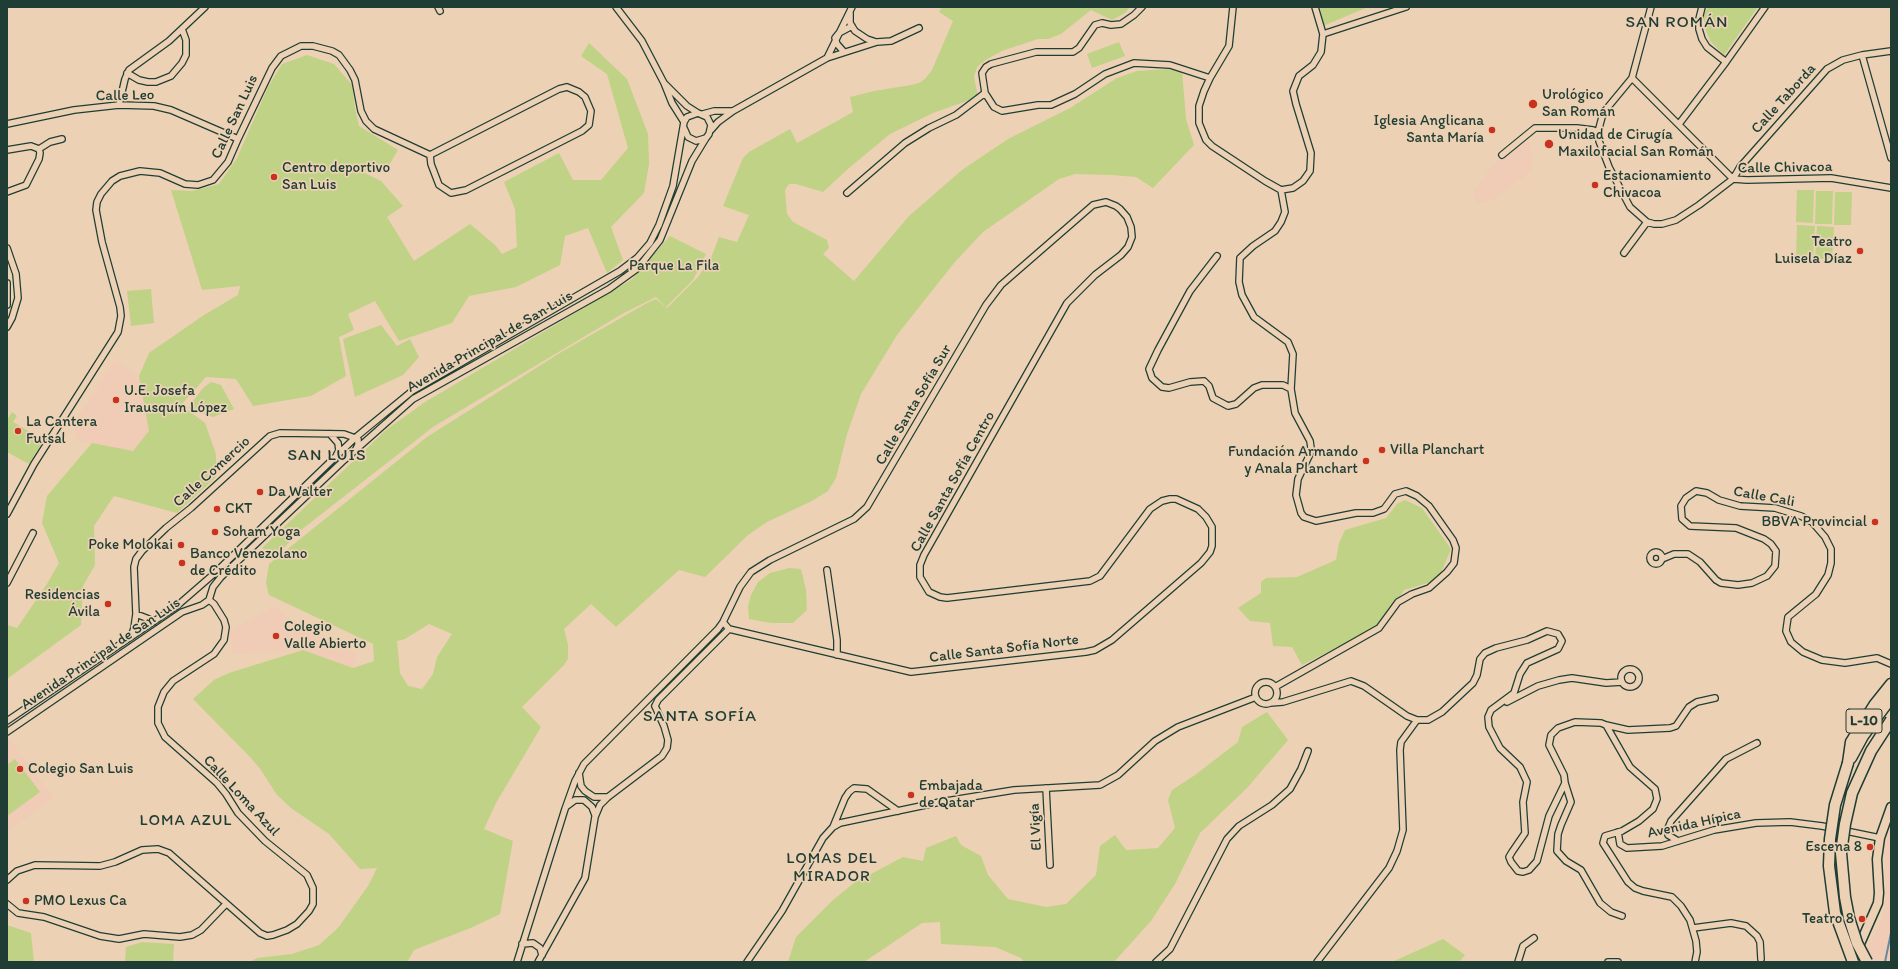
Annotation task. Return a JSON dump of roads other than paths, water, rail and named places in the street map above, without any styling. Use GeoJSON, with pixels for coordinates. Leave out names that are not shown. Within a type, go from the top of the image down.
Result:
{"type":"FeatureCollection","features":[{"type":"Feature","properties":{"kind":"highway","name":"L-10"},"geometry":{"type":"LineString","coordinates":[[1848,763],[1851,742],[1875,704],[1891,684]]}},
{"type":"Feature","properties":{"kind":"highway","name":"L-10"},"geometry":{"type":"LineString","coordinates":[[1852,962],[1835,914],[1829,866],[1833,813],[1840,784],[1848,763],[1863,736],[1891,698]]}},
{"type":"Feature","properties":{"kind":"highway","name":"L-10"},"geometry":{"type":"LineString","coordinates":[[1866,962],[1857,943],[1849,918],[1845,897],[1842,853],[1845,824],[1852,793],[1871,751],[1891,720]]}},
{"type":"Feature","properties":{"kind":"street"},"geometry":{"type":"LineString","coordinates":[[119,105],[127,73],[131,68],[163,46],[205,7]]}},
{"type":"Feature","properties":{"kind":"street"},"geometry":{"type":"LineString","coordinates":[[616,7],[642,41],[684,125],[685,133],[692,140],[696,141],[706,138]]}},
{"type":"Feature","properties":{"kind":"street"},"geometry":{"type":"LineString","coordinates":[[1142,7],[1121,24],[1112,25],[1102,23],[1094,25],[1079,48],[1073,52],[1036,52],[991,64],[982,74],[985,93],[994,107],[1002,111],[1051,104],[1075,94],[1105,74],[1122,66],[1134,63],[1170,65],[1210,78]]}},
{"type":"Feature","properties":{"kind":"street"},"geometry":{"type":"LineString","coordinates":[[1233,7],[1229,46],[1210,78],[1199,106],[1198,116],[1201,129],[1206,140],[1221,153],[1281,190],[1293,188],[1303,181],[1310,171],[1311,154],[1293,91],[1299,76],[1318,60],[1323,43],[1323,34],[1315,7]]}},
{"type":"Feature","properties":{"kind":"street"},"geometry":{"type":"LineString","coordinates":[[1323,34],[1406,7]]}},
{"type":"Feature","properties":{"kind":"street"},"geometry":{"type":"LineString","coordinates":[[1624,253],[1646,222],[1630,207],[1609,167],[1599,141],[1598,132],[1602,117],[1608,107],[1632,78],[1651,7]]}},
{"type":"Feature","properties":{"kind":"street"},"geometry":{"type":"LineString","coordinates":[[1702,7],[1698,19],[1702,39],[1706,47],[1726,62]]}},
{"type":"Feature","properties":{"kind":"street"},"geometry":{"type":"LineString","coordinates":[[1679,124],[1765,7]]}},
{"type":"Feature","properties":{"kind":"street"},"geometry":{"type":"LineString","coordinates":[[851,9],[850,23],[855,31],[866,39],[877,42]]}},
{"type":"Feature","properties":{"kind":"street"},"geometry":{"type":"LineString","coordinates":[[827,58],[835,38],[851,9]]}},
{"type":"Feature","properties":{"kind":"street"},"geometry":{"type":"LineString","coordinates":[[835,38],[839,33],[852,26]]}},
{"type":"Feature","properties":{"kind":"street","name":"Avenida Principal de San Luis"},"geometry":{"type":"LineString","coordinates":[[7,732],[182,612],[202,605],[210,598],[216,583],[221,577],[355,451],[413,399],[430,387],[608,289],[638,268],[660,240],[692,161],[711,130],[718,122],[733,111],[827,58],[877,42],[891,41],[919,28]]}},
{"type":"Feature","properties":{"kind":"street"},"geometry":{"type":"LineString","coordinates":[[127,73],[139,80],[148,82],[156,82],[171,76],[182,63],[186,55],[186,40],[182,29]]}},
{"type":"Feature","properties":{"kind":"street"},"geometry":{"type":"LineString","coordinates":[[835,38],[837,44],[844,52]]}},
{"type":"Feature","properties":{"kind":"street","name":"Calle San Luis"},"geometry":{"type":"LineString","coordinates":[[7,514],[34,464],[114,338],[120,324],[120,307],[97,220],[97,202],[105,188],[120,176],[140,171],[160,173],[185,184],[198,185],[213,180],[226,167],[264,82],[281,56],[301,46],[313,46],[332,51],[345,62],[355,80],[361,111],[369,125],[374,129],[430,155]]}},
{"type":"Feature","properties":{"kind":"street","name":"Calle Taborda"},"geometry":{"type":"LineString","coordinates":[[1733,179],[1740,167],[1827,69],[1843,60],[1862,55],[1891,51]]}},
{"type":"Feature","properties":{"kind":"street"},"geometry":{"type":"LineString","coordinates":[[1862,55],[1891,158]]}},
{"type":"Feature","properties":{"kind":"street"},"geometry":{"type":"LineString","coordinates":[[1632,78],[1733,179]]}},
{"type":"Feature","properties":{"kind":"street"},"geometry":{"type":"LineString","coordinates":[[664,83],[687,106],[710,121],[711,130]]}},
{"type":"Feature","properties":{"kind":"street"},"geometry":{"type":"LineString","coordinates":[[567,88],[579,92],[585,97],[591,111],[589,125],[582,131],[466,190],[451,193],[439,185],[431,164],[430,155],[559,89],[567,88]]}},
{"type":"Feature","properties":{"kind":"street"},"geometry":{"type":"LineString","coordinates":[[847,193],[905,143],[929,128],[956,115],[985,93]]}},
{"type":"Feature","properties":{"kind":"street","name":"Calle Leo"},"geometry":{"type":"LineString","coordinates":[[7,124],[74,110],[119,105],[154,106],[171,110],[238,139]]}},
{"type":"Feature","properties":{"kind":"street"},"geometry":{"type":"LineString","coordinates":[[684,125],[687,117],[714,111],[733,111]]}},
{"type":"Feature","properties":{"kind":"street","name":"Avenida Principal de San Luis"},"geometry":{"type":"LineString","coordinates":[[7,721],[130,638],[199,587],[356,437],[376,419],[412,391],[620,271],[637,258],[650,243],[659,225],[673,186],[684,125]]}},
{"type":"Feature","properties":{"kind":"street"},"geometry":{"type":"LineString","coordinates":[[1502,155],[1535,128],[1572,128],[1593,130],[1598,132]]}},
{"type":"Feature","properties":{"kind":"street"},"geometry":{"type":"LineString","coordinates":[[39,149],[50,142],[62,139]]}},
{"type":"Feature","properties":{"kind":"street"},"geometry":{"type":"LineString","coordinates":[[7,150],[31,146],[39,149]]}},
{"type":"Feature","properties":{"kind":"street"},"geometry":{"type":"LineString","coordinates":[[7,192],[26,186],[39,159],[39,149]]}},
{"type":"Feature","properties":{"kind":"street","name":"Calle Chivacoa"},"geometry":{"type":"LineString","coordinates":[[1646,222],[1662,224],[1676,220],[1699,205],[1733,179],[1831,178],[1891,188]]}},
{"type":"Feature","properties":{"kind":"street"},"geometry":{"type":"LineString","coordinates":[[1275,687],[1379,628],[1398,602],[1412,594],[1429,588],[1447,572],[1454,563],[1456,555],[1456,548],[1453,540],[1429,506],[1417,496],[1406,491],[1395,494],[1384,509],[1373,513],[1356,513],[1316,521],[1304,518],[1298,507],[1298,479],[1310,454],[1311,448],[1310,441],[1295,413],[1291,389],[1293,366],[1291,348],[1282,337],[1254,317],[1242,295],[1238,270],[1240,258],[1253,246],[1275,231],[1281,222],[1285,212],[1281,190]]}},
{"type":"Feature","properties":{"kind":"street","name":"Calle Santa Sofía Sur"},"geometry":{"type":"LineString","coordinates":[[579,771],[639,707],[723,622],[740,587],[758,567],[854,519],[867,507],[986,305],[1001,285],[1093,205],[1100,203],[1112,204],[1123,213]]}},
{"type":"Feature","properties":{"kind":"street","name":"Calle Santa Sofía Centro"},"geometry":{"type":"LineString","coordinates":[[1123,213],[1129,221],[1132,232],[1128,247],[1122,255],[1095,275],[1067,303],[924,555],[920,565],[920,577],[929,592],[940,597],[947,598],[1084,583],[1100,576],[1150,509],[1155,505],[1162,501],[1176,499],[1198,509]]}},
{"type":"Feature","properties":{"kind":"street"},"geometry":{"type":"LineString","coordinates":[[7,248],[16,274],[18,298],[12,318],[7,327]]}},
{"type":"Feature","properties":{"kind":"street"},"geometry":{"type":"LineString","coordinates":[[1217,256],[1190,291],[1158,350],[1149,370],[1152,378],[1162,388],[1168,388],[1190,382],[1204,382],[1208,386],[1213,398],[1228,406],[1236,404],[1251,390],[1262,385],[1283,385],[1291,389]]}},
{"type":"Feature","properties":{"kind":"street"},"geometry":{"type":"LineString","coordinates":[[7,283],[7,305]]}},
{"type":"Feature","properties":{"kind":"street"},"geometry":{"type":"LineString","coordinates":[[376,419],[375,426],[382,426]]}},
{"type":"Feature","properties":{"kind":"street","name":"Calle Comercio"},"geometry":{"type":"LineString","coordinates":[[130,638],[134,628],[136,614],[134,567],[136,559],[142,550],[166,528],[197,503],[270,436],[280,433],[344,434],[356,437]]}},
{"type":"Feature","properties":{"kind":"street"},"geometry":{"type":"LineString","coordinates":[[330,434],[338,444],[339,451],[336,456]]}},
{"type":"Feature","properties":{"kind":"street"},"geometry":{"type":"LineString","coordinates":[[355,451],[359,442],[356,437]]}},
{"type":"Feature","properties":{"kind":"street","name":"Calle Cali"},"geometry":{"type":"LineString","coordinates":[[1662,559],[1674,554],[1688,554],[1700,562],[1716,580],[1721,583],[1738,585],[1752,583],[1767,576],[1775,566],[1776,551],[1771,544],[1764,539],[1736,528],[1690,526],[1682,519],[1681,506],[1686,498],[1696,491],[1707,493],[1719,500],[1740,506],[1775,508],[1801,516],[1812,522],[1825,537],[1831,549],[1831,563],[1828,575],[1816,594],[1788,617],[1786,631],[1791,642],[1803,652],[1822,660],[1845,663],[1877,658],[1891,664]]}},
{"type":"Feature","properties":{"kind":"street","name":"Calle Santa Sofía Norte"},"geometry":{"type":"LineString","coordinates":[[729,629],[911,672],[1094,650],[1112,640],[1186,577],[1210,552],[1213,540],[1212,527],[1206,517],[1198,509]]}},
{"type":"Feature","properties":{"kind":"street"},"geometry":{"type":"LineString","coordinates":[[7,582],[33,533]]}},
{"type":"Feature","properties":{"kind":"street"},"geometry":{"type":"LineString","coordinates":[[827,570],[838,640],[837,655]]}},
{"type":"Feature","properties":{"kind":"street","name":"Calle Loma Azul"},"geometry":{"type":"LineString","coordinates":[[7,880],[17,871],[34,865],[104,866],[142,850],[158,849],[169,853],[260,933],[267,936],[287,930],[303,918],[313,904],[313,888],[307,875],[265,841],[238,813],[217,783],[165,737],[158,723],[158,707],[164,692],[173,682],[214,654],[224,640],[226,627],[224,620],[210,598],[207,588],[199,587]]}},
{"type":"Feature","properties":{"kind":"street"},"geometry":{"type":"LineString","coordinates":[[136,614],[146,620],[154,621]]}},
{"type":"Feature","properties":{"kind":"street"},"geometry":{"type":"LineString","coordinates":[[655,706],[658,700],[729,629],[723,622]]}},
{"type":"Feature","properties":{"kind":"street"},"geometry":{"type":"LineString","coordinates":[[1270,703],[1276,696],[1275,687],[1269,683],[1262,683],[1257,687],[1256,697],[1260,702],[1270,703],[1284,702],[1352,681],[1360,683],[1407,716],[1417,720],[1433,718],[1468,688],[1476,679],[1480,659],[1485,653],[1496,648],[1527,640],[1547,632],[1558,634],[1562,641],[1558,649],[1527,663],[1520,674],[1514,693],[1496,706],[1489,714],[1489,727],[1500,748],[1520,767],[1527,782],[1523,802],[1525,833],[1509,857],[1513,868],[1518,871],[1523,872],[1529,870],[1537,861],[1549,816],[1565,783]]}},
{"type":"Feature","properties":{"kind":"street"},"geometry":{"type":"LineString","coordinates":[[1496,706],[1517,698],[1538,686],[1559,680],[1572,678],[1606,683],[1622,682]]}},
{"type":"Feature","properties":{"kind":"street"},"geometry":{"type":"LineString","coordinates":[[833,827],[849,820],[1014,790],[1094,786],[1107,782],[1118,775],[1155,741],[1178,727],[1256,697]]}},
{"type":"Feature","properties":{"kind":"street"},"geometry":{"type":"LineString","coordinates":[[1622,916],[1611,912],[1600,903],[1581,870],[1566,861],[1557,851],[1558,834],[1571,802],[1564,775],[1549,745],[1551,735],[1558,728],[1575,722],[1595,722],[1628,730],[1670,728],[1676,726],[1689,707],[1697,702],[1715,698]]}},
{"type":"Feature","properties":{"kind":"street"},"geometry":{"type":"LineString","coordinates":[[538,962],[586,878],[595,817],[600,805],[608,796],[656,761],[667,748],[668,740],[664,726],[655,706],[648,703],[639,707]]}},
{"type":"Feature","properties":{"kind":"street"},"geometry":{"type":"LineString","coordinates":[[1318,962],[1389,868],[1397,851],[1403,830],[1401,742],[1417,720]]}},
{"type":"Feature","properties":{"kind":"street"},"geometry":{"type":"LineString","coordinates":[[1606,725],[1630,767],[1651,785],[1657,794],[1657,799],[1653,809],[1639,821],[1618,832],[1605,836],[1603,843],[1628,882],[1643,891],[1672,896],[1681,906],[1693,928],[1697,952],[1695,962]]}},
{"type":"Feature","properties":{"kind":"street"},"geometry":{"type":"LineString","coordinates":[[1678,841],[1668,835],[1668,828],[1672,821],[1726,759],[1757,743]]}},
{"type":"Feature","properties":{"kind":"street"},"geometry":{"type":"LineString","coordinates":[[1156,962],[1162,960],[1170,949],[1227,839],[1239,826],[1272,805],[1290,789],[1301,769],[1308,751]]}},
{"type":"Feature","properties":{"kind":"street"},"geometry":{"type":"LineString","coordinates":[[579,771],[581,786],[585,791],[594,796],[608,796]]}},
{"type":"Feature","properties":{"kind":"street"},"geometry":{"type":"LineString","coordinates":[[517,962],[565,809],[579,771]]}},
{"type":"Feature","properties":{"kind":"street"},"geometry":{"type":"LineString","coordinates":[[747,962],[782,911],[823,838],[833,827],[849,792],[854,788],[867,789],[898,810]]}},
{"type":"Feature","properties":{"kind":"street","name":"El Vigía"},"geometry":{"type":"LineString","coordinates":[[1046,788],[1050,865]]}},
{"type":"Feature","properties":{"kind":"street"},"geometry":{"type":"LineString","coordinates":[[565,809],[572,801],[584,800],[594,809],[595,817]]}},
{"type":"Feature","properties":{"kind":"street","name":"L-10"},"geometry":{"type":"LineString","coordinates":[[1852,962],[1878,903],[1879,893],[1877,859],[1880,838],[1891,807]]}},
{"type":"Feature","properties":{"kind":"street","name":"Avenida Hípica"},"geometry":{"type":"LineString","coordinates":[[1618,832],[1620,844],[1627,848],[1662,846],[1696,834],[1737,826],[1790,822],[1822,826],[1880,838]]}},
{"type":"Feature","properties":{"kind":"street"},"geometry":{"type":"LineString","coordinates":[[7,904],[18,913],[44,917],[100,936],[119,939],[144,934],[180,937],[192,935],[202,930],[226,904]]}},
{"type":"Feature","properties":{"kind":"street"},"geometry":{"type":"LineString","coordinates":[[1693,928],[1731,923],[1746,926],[1757,936],[1760,942],[1761,959]]}},
{"type":"Feature","properties":{"kind":"street"},"geometry":{"type":"LineString","coordinates":[[1518,962],[1523,946],[1534,938]]}},
{"type":"Feature","properties":{"kind":"street"},"geometry":{"type":"LineString","coordinates":[[522,944],[533,943],[540,948],[542,955]]}},
{"type":"Feature","properties":{"kind":"street"},"geometry":{"type":"LineString","coordinates":[[1608,962],[1618,962]]}},
{"type":"Feature","properties":{"kind":"waterway"},"geometry":{"type":"LineString","coordinates":[[1885,962],[1891,933]]}},
{"type":"Feature","properties":{"kind":"place","name":"Urológico San Román"},"geometry":{"type":"Point","coordinates":[1533,104]}},
{"type":"Feature","properties":{"kind":"place","name":"Iglesia Anglicana Santa María"},"geometry":{"type":"Point","coordinates":[1492,130]}},
{"type":"Feature","properties":{"kind":"place","name":"Unidad de Cirugía Maxilofacial San Román"},"geometry":{"type":"Point","coordinates":[1549,144]}},
{"type":"Feature","properties":{"kind":"place","name":"Centro deportivo San Luis"},"geometry":{"type":"Point","coordinates":[274,177]}},
{"type":"Feature","properties":{"kind":"place","name":"Estacionamiento Chivacoa"},"geometry":{"type":"Point","coordinates":[1595,185]}},
{"type":"Feature","properties":{"kind":"place","name":"Teatro Luisela Díaz"},"geometry":{"type":"Point","coordinates":[1860,251]}},
{"type":"Feature","properties":{"kind":"place","name":"U.E. Josefa Irausquín López"},"geometry":{"type":"Point","coordinates":[116,400]}},
{"type":"Feature","properties":{"kind":"place","name":"La Cantera Futsal"},"geometry":{"type":"Point","coordinates":[18,431]}},
{"type":"Feature","properties":{"kind":"place","name":"Villa Planchart"},"geometry":{"type":"Point","coordinates":[1382,450]}},
{"type":"Feature","properties":{"kind":"place","name":"Fundación Armando y Anala Planchart"},"geometry":{"type":"Point","coordinates":[1366,461]}},
{"type":"Feature","properties":{"kind":"place","name":"Da Walter"},"geometry":{"type":"Point","coordinates":[260,492]}},
{"type":"Feature","properties":{"kind":"place","name":"CKT"},"geometry":{"type":"Point","coordinates":[217,509]}},
{"type":"Feature","properties":{"kind":"place","name":"BBVA Provincial"},"geometry":{"type":"Point","coordinates":[1875,522]}},
{"type":"Feature","properties":{"kind":"place","name":"Soham Yoga"},"geometry":{"type":"Point","coordinates":[215,532]}},
{"type":"Feature","properties":{"kind":"place","name":"Poke Molokai"},"geometry":{"type":"Point","coordinates":[181,545]}},
{"type":"Feature","properties":{"kind":"place","name":"Banco Venezolano de Crédito"},"geometry":{"type":"Point","coordinates":[182,563]}},
{"type":"Feature","properties":{"kind":"place","name":"Residencias Ávila"},"geometry":{"type":"Point","coordinates":[108,604]}},
{"type":"Feature","properties":{"kind":"place","name":"Colegio Valle Abierto"},"geometry":{"type":"Point","coordinates":[276,636]}},
{"type":"Feature","properties":{"kind":"place","name":"Colegio San Luis"},"geometry":{"type":"Point","coordinates":[20,769]}},
{"type":"Feature","properties":{"kind":"place","name":"Embajada de Qatar"},"geometry":{"type":"Point","coordinates":[911,795]}},
{"type":"Feature","properties":{"kind":"place","name":"Escena 8"},"geometry":{"type":"Point","coordinates":[1870,847]}},
{"type":"Feature","properties":{"kind":"place","name":"PMO Lexus Ca"},"geometry":{"type":"Point","coordinates":[26,901]}},
{"type":"Feature","properties":{"kind":"place","name":"Teatro 8"},"geometry":{"type":"Point","coordinates":[1862,919]}},
{"type":"Feature","properties":{"kind":"district","name":"SAN ROMÁN"},"geometry":{"type":"Point","coordinates":[1677,23]}},
{"type":"Feature","properties":{"kind":"district","name":"SAN LUIS"},"geometry":{"type":"Point","coordinates":[327,456]}},
{"type":"Feature","properties":{"kind":"district","name":"SANTA SOFÍA"},"geometry":{"type":"Point","coordinates":[700,717]}},
{"type":"Feature","properties":{"kind":"district","name":"LOMA AZUL"},"geometry":{"type":"Point","coordinates":[186,821]}},
{"type":"Feature","properties":{"kind":"district","name":"LOMAS DEL MIRADOR"},"geometry":{"type":"Point","coordinates":[832,868]}},
{"type":"Feature","properties":{"kind":"park label","name":"Parque La Fila"},"geometry":{"type":"Point","coordinates":[674,266]}}]}
